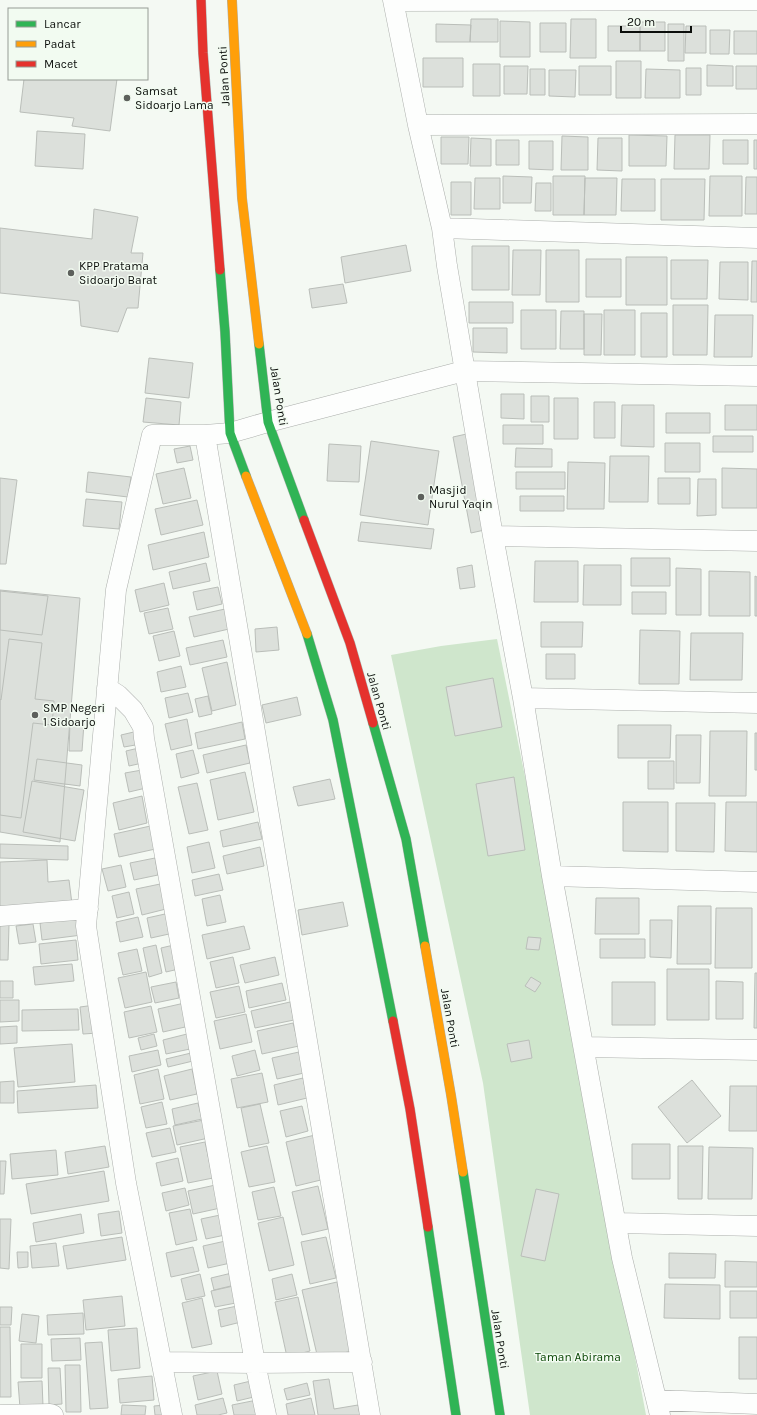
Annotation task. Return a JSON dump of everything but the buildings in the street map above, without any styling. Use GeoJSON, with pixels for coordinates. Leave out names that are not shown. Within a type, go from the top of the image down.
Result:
{"type":"FeatureCollection","features":[{"type":"Feature","properties":{"kind":"main road","name":"Jalan Ponti"},"geometry":{"type":"LineString","coordinates":[[201,0],[203,53],[225,332],[230,433],[307,635],[333,720],[410,1110],[456,1415]]}},
{"type":"Feature","properties":{"kind":"main road","name":"Jalan Ponti"},"geometry":{"type":"LineString","coordinates":[[232,0],[242,198],[268,422],[350,643],[406,839],[451,1095],[500,1415]]}},
{"type":"Feature","properties":{"kind":"street"},"geometry":{"type":"LineString","coordinates":[[757,0],[393,0],[418,125],[442,228],[464,370],[523,698],[552,876],[617,1224],[622,1258],[659,1407],[757,1404]]}},
{"type":"Feature","properties":{"kind":"street"},"geometry":{"type":"LineString","coordinates":[[418,125],[757,124]]}},
{"type":"Feature","properties":{"kind":"street"},"geometry":{"type":"LineString","coordinates":[[442,228],[757,238]]}},
{"type":"Feature","properties":{"kind":"street"},"geometry":{"type":"LineString","coordinates":[[172,1415],[125,1175],[86,926],[116,590],[152,435],[205,435],[230,433],[464,370],[757,376]]}},
{"type":"Feature","properties":{"kind":"street"},"geometry":{"type":"LineString","coordinates":[[205,435],[370,1415]]}},
{"type":"Feature","properties":{"kind":"street"},"geometry":{"type":"LineString","coordinates":[[493,536],[757,541]]}},
{"type":"Feature","properties":{"kind":"street"},"geometry":{"type":"LineString","coordinates":[[107,688],[118,694],[133,710],[143,728],[255,1363],[266,1415]]}},
{"type":"Feature","properties":{"kind":"street"},"geometry":{"type":"LineString","coordinates":[[523,698],[757,703]]}},
{"type":"Feature","properties":{"kind":"street"},"geometry":{"type":"LineString","coordinates":[[552,876],[757,882]]}},
{"type":"Feature","properties":{"kind":"street"},"geometry":{"type":"LineString","coordinates":[[0,916],[88,909]]}},
{"type":"Feature","properties":{"kind":"street"},"geometry":{"type":"LineString","coordinates":[[584,1047],[757,1050]]}},
{"type":"Feature","properties":{"kind":"street"},"geometry":{"type":"LineString","coordinates":[[617,1224],[757,1226]]}},
{"type":"Feature","properties":{"kind":"street"},"geometry":{"type":"LineString","coordinates":[[162,1362],[362,1362]]}},
{"type":"Feature","properties":{"kind":"street"},"geometry":{"type":"LineString","coordinates":[[0,1414],[53,1415]]}},
{"type":"Feature","properties":{"kind":"green space","name":"Taman Abirama"},"geometry":{"type":"Polygon","coordinates":[[[497,639],[530,801],[646,1415],[530,1415],[483,1083],[391,655],[441,646],[497,639]]]}},
{"type":"Feature","properties":{"kind":"traffic: fast"},"geometry":{"type":"LineString","coordinates":[[220,270],[230,433],[246,476]]}},
{"type":"Feature","properties":{"kind":"traffic: fast"},"geometry":{"type":"LineString","coordinates":[[259,344],[268,422],[304,520]]}},
{"type":"Feature","properties":{"kind":"traffic: fast"},"geometry":{"type":"LineString","coordinates":[[307,634],[333,720],[393,1021]]}},
{"type":"Feature","properties":{"kind":"traffic: fast"},"geometry":{"type":"LineString","coordinates":[[373,723],[406,839],[425,946]]}},
{"type":"Feature","properties":{"kind":"traffic: fast"},"geometry":{"type":"LineString","coordinates":[[463,1172],[500,1415]]}},
{"type":"Feature","properties":{"kind":"traffic: fast"},"geometry":{"type":"LineString","coordinates":[[428,1227],[456,1415]]}},
{"type":"Feature","properties":{"kind":"traffic: slow"},"geometry":{"type":"LineString","coordinates":[[232,0],[242,198],[259,344]]}},
{"type":"Feature","properties":{"kind":"traffic: slow"},"geometry":{"type":"LineString","coordinates":[[246,476],[307,634]]}},
{"type":"Feature","properties":{"kind":"traffic: slow"},"geometry":{"type":"LineString","coordinates":[[425,946],[463,1172]]}},
{"type":"Feature","properties":{"kind":"traffic: jam"},"geometry":{"type":"LineString","coordinates":[[201,0],[203,53],[220,270]]}},
{"type":"Feature","properties":{"kind":"traffic: jam"},"geometry":{"type":"LineString","coordinates":[[304,520],[350,643],[373,723]]}},
{"type":"Feature","properties":{"kind":"traffic: jam"},"geometry":{"type":"LineString","coordinates":[[393,1021],[410,1109],[428,1227]]}},
{"type":"Feature","properties":{"kind":"place","name":"Samsat Sidoarjo Lama"},"geometry":{"type":"Point","coordinates":[127,98]}},
{"type":"Feature","properties":{"kind":"place","name":"KPP Pratama Sidoarjo Barat"},"geometry":{"type":"Point","coordinates":[71,273]}},
{"type":"Feature","properties":{"kind":"place","name":"Masjid Nurul Yaqin"},"geometry":{"type":"Point","coordinates":[421,497]}},
{"type":"Feature","properties":{"kind":"place","name":"SMP Negeri 1 Sidoarjo"},"geometry":{"type":"Point","coordinates":[35,715]}}]}
